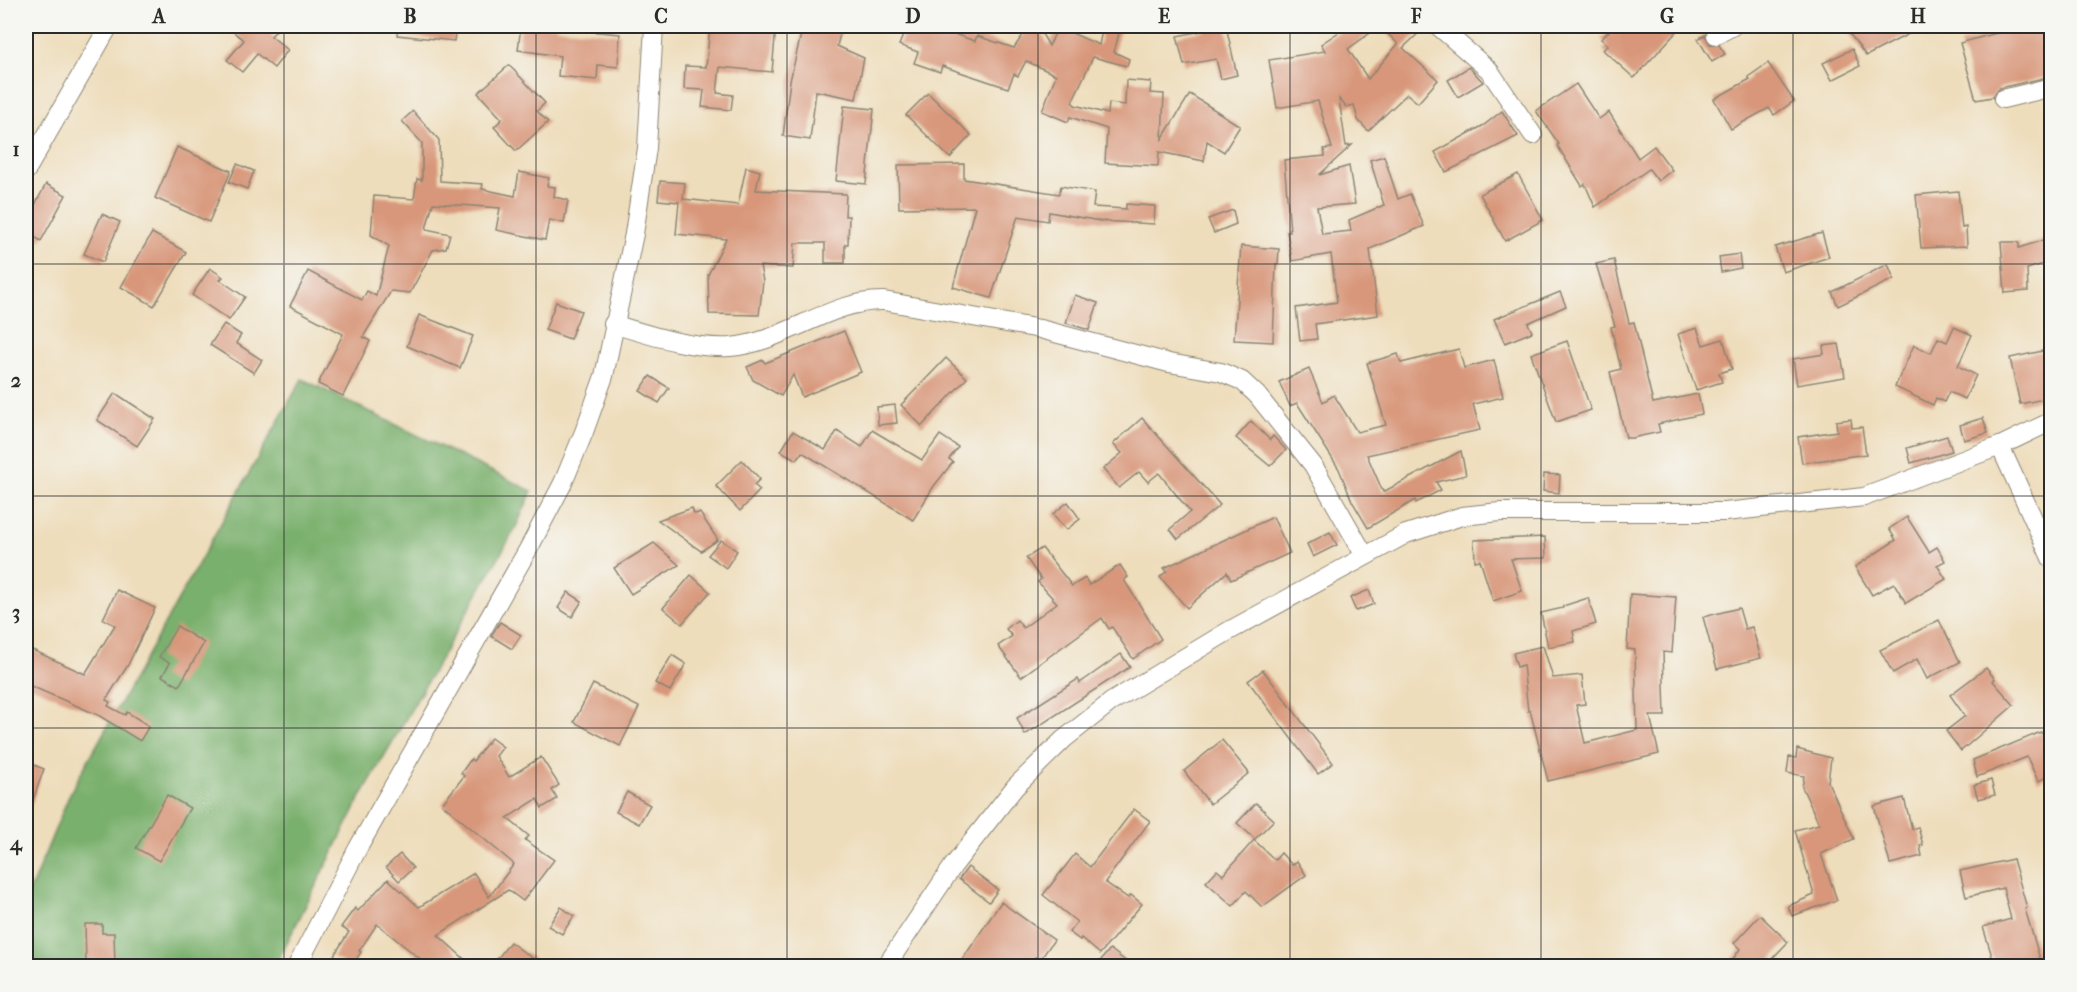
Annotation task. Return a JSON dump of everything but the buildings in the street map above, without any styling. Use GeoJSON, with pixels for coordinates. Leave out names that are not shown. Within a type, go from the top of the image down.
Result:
{"type":"FeatureCollection","features":[{"type":"Feature","properties":{"kind":"street"},"geometry":{"type":"LineString","coordinates":[[26,171],[109,26]]}},
{"type":"Feature","properties":{"kind":"street"},"geometry":{"type":"LineString","coordinates":[[297,966],[358,849],[530,546],[563,483],[604,376],[613,324],[634,234],[647,148],[654,26]]}},
{"type":"Feature","properties":{"kind":"street"},"geometry":{"type":"LineString","coordinates":[[1438,26],[1489,70],[1533,135]]}},
{"type":"Feature","properties":{"kind":"street"},"geometry":{"type":"LineString","coordinates":[[1716,34],[1733,26]]}},
{"type":"Feature","properties":{"kind":"street"},"geometry":{"type":"LineString","coordinates":[[2003,99],[2052,87]]}},
{"type":"Feature","properties":{"kind":"street"},"geometry":{"type":"LineString","coordinates":[[613,324],[654,337],[732,347],[770,336],[846,306],[867,301],[884,301],[1040,329],[1169,363],[1221,372],[1242,381],[1257,395],[1300,447],[1365,556]]}},
{"type":"Feature","properties":{"kind":"street"},"geometry":{"type":"LineString","coordinates":[[886,966],[953,866],[1015,787],[1064,739],[1111,702],[1227,632],[1406,534],[1462,516],[1535,510],[1725,512],[1864,497],[2001,446],[2052,421]]}},
{"type":"Feature","properties":{"kind":"street"},"geometry":{"type":"LineString","coordinates":[[2001,446],[2052,560]]}},
{"type":"Feature","properties":{"kind":"green space"},"geometry":{"type":"Polygon","coordinates":[[[302,379],[532,491],[515,529],[363,793],[275,966],[26,966],[26,900],[71,791],[302,379]]]}}]}
